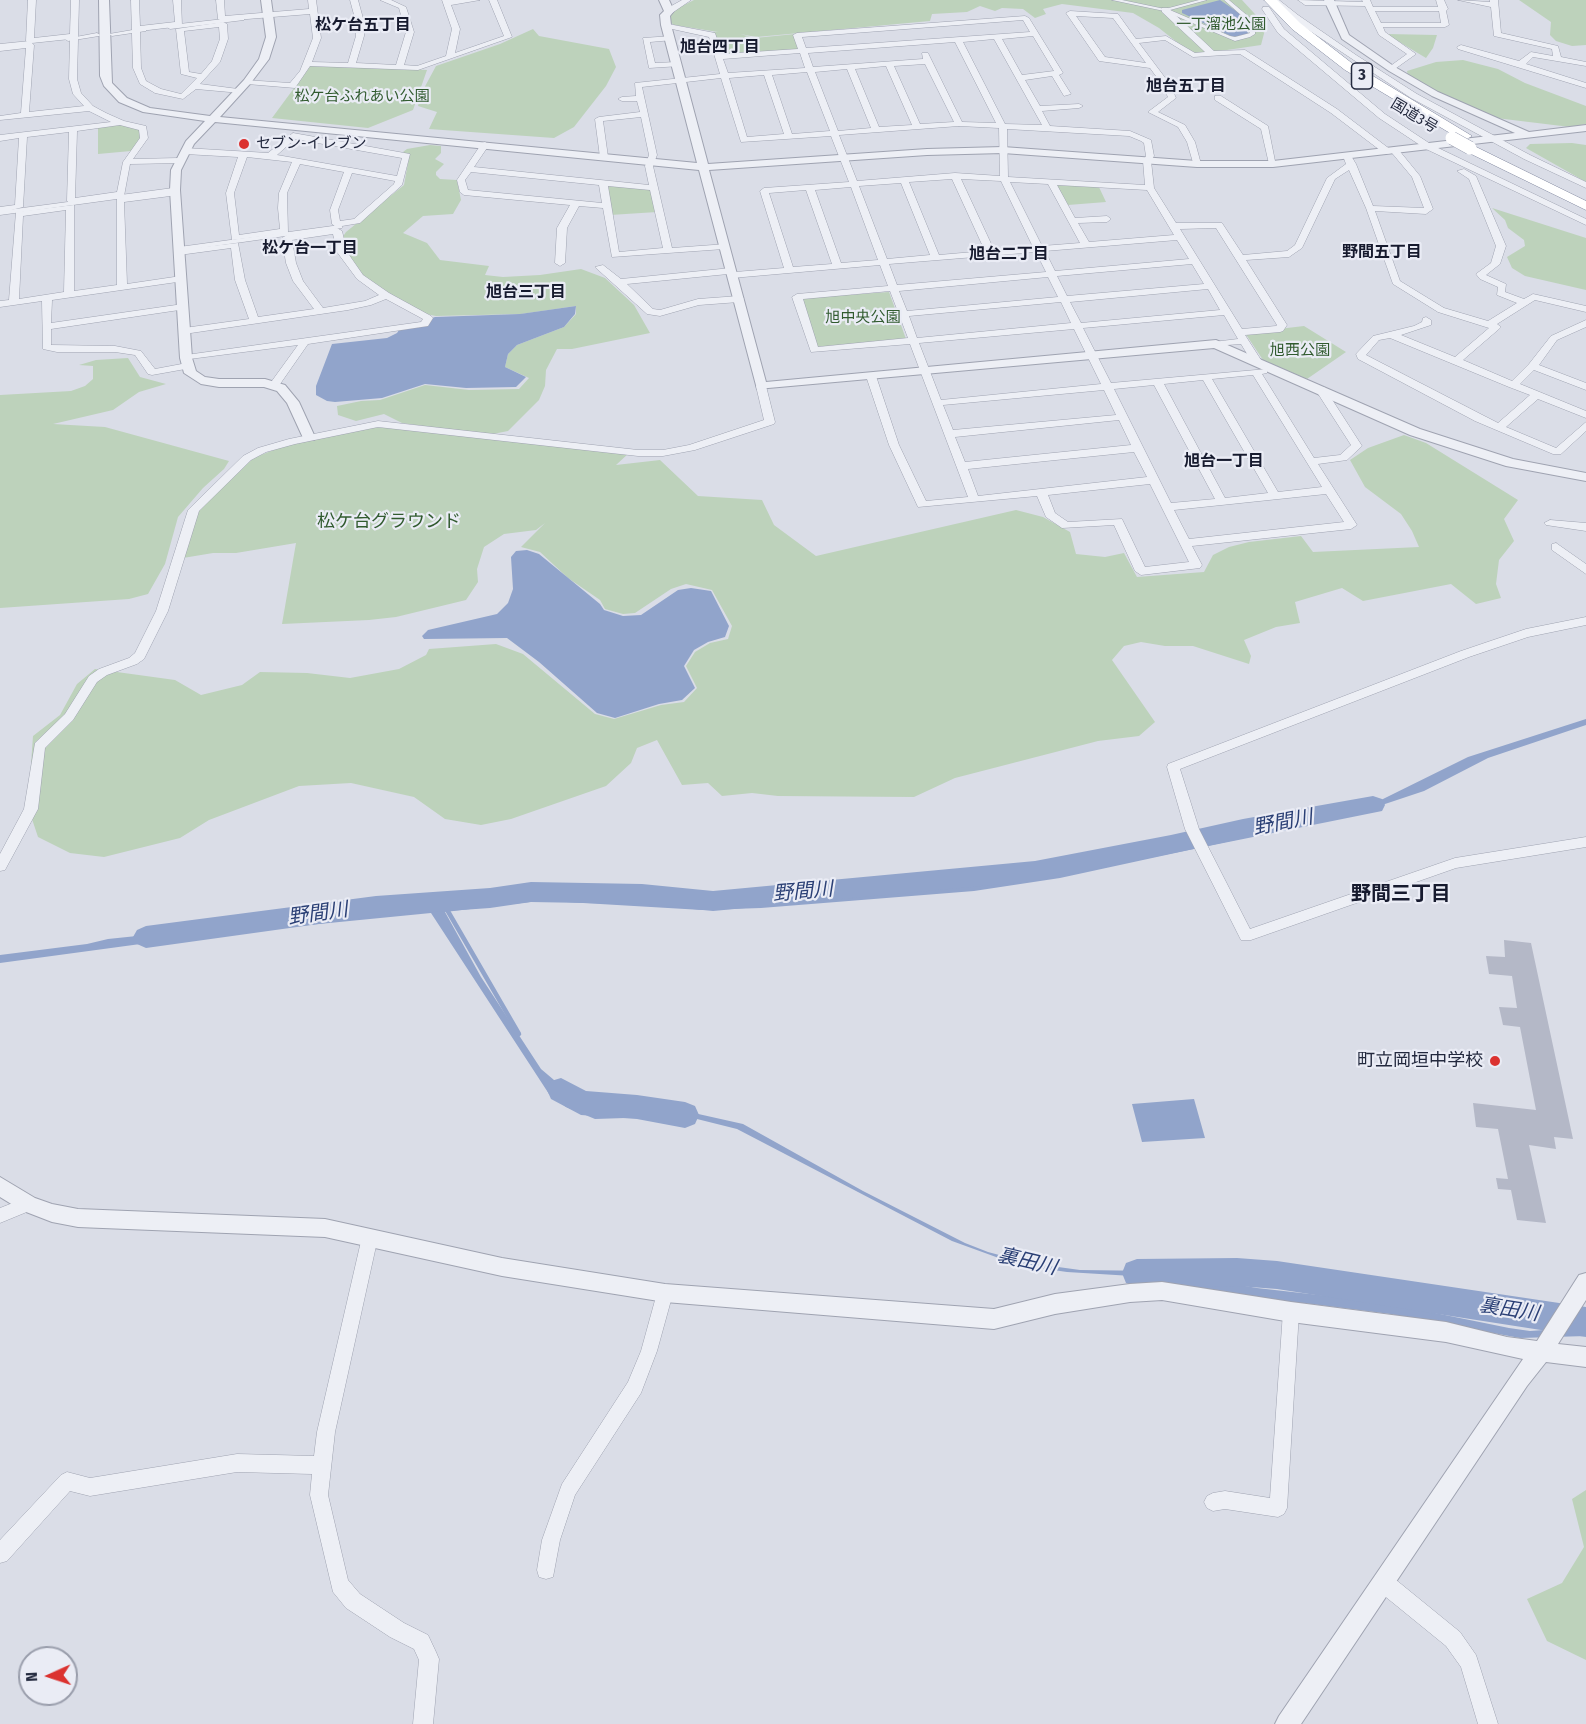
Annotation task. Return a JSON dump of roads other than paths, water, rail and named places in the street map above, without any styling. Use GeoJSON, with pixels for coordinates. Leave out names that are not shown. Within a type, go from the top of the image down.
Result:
{"type":"FeatureCollection","features":[{"type":"Feature","properties":{"kind":"highway","name":"国道3号"},"geometry":{"type":"LineString","coordinates":[[1267,2],[1305,43],[1337,67],[1473,142],[1586,196]]}},
{"type":"Feature","properties":{"kind":"highway","name":"国道3号"},"geometry":{"type":"LineString","coordinates":[[1473,142],[1502,166],[1586,206]]}},
{"type":"Feature","properties":{"kind":"street"},"geometry":{"type":"LineString","coordinates":[[32,0],[30,41],[98,35]]}},
{"type":"Feature","properties":{"kind":"street"},"geometry":{"type":"LineString","coordinates":[[73,129],[71,201],[121,194],[127,162],[144,138],[143,128],[121,123],[90,108],[82,101],[74,86],[75,0]]}},
{"type":"Feature","properties":{"kind":"street"},"geometry":{"type":"LineString","coordinates":[[104,0],[105,76],[115,94],[132,105],[156,112],[704,167],[927,152],[1003,150],[1197,164],[1273,164],[1349,160],[1391,151],[1586,129]]}},
{"type":"Feature","properties":{"kind":"street"},"geometry":{"type":"LineString","coordinates":[[135,0],[138,76],[158,91],[183,97],[194,86],[216,62],[223,47],[223,24],[180,29],[183,71],[189,75],[202,77]]}},
{"type":"Feature","properties":{"kind":"street"},"geometry":{"type":"LineString","coordinates":[[112,34],[179,24],[177,0]]}},
{"type":"Feature","properties":{"kind":"street"},"geometry":{"type":"LineString","coordinates":[[220,0],[222,19],[314,11]]}},
{"type":"Feature","properties":{"kind":"street"},"geometry":{"type":"LineString","coordinates":[[266,0],[270,44],[264,59],[185,151],[179,161],[174,179],[186,362],[194,377],[209,383],[274,385],[287,393],[309,437]]}},
{"type":"Feature","properties":{"kind":"street"},"geometry":{"type":"LineString","coordinates":[[247,81],[292,86],[308,64],[317,39],[312,0]]}},
{"type":"Feature","properties":{"kind":"street"},"geometry":{"type":"LineString","coordinates":[[351,66],[360,36],[360,22],[354,0]]}},
{"type":"Feature","properties":{"kind":"street"},"geometry":{"type":"LineString","coordinates":[[384,0],[402,7],[410,33],[399,67]]}},
{"type":"Feature","properties":{"kind":"street"},"geometry":{"type":"LineString","coordinates":[[450,57],[456,29],[447,2],[476,0]]}},
{"type":"Feature","properties":{"kind":"street"},"geometry":{"type":"LineString","coordinates":[[308,64],[418,68],[450,57],[507,37],[493,0]]}},
{"type":"Feature","properties":{"kind":"street"},"geometry":{"type":"LineString","coordinates":[[664,0],[669,11]]}},
{"type":"Feature","properties":{"kind":"street"},"geometry":{"type":"LineString","coordinates":[[0,866],[31,809],[39,746],[69,717],[93,679],[103,672],[133,661],[140,656],[162,610],[191,516],[198,504],[247,458],[262,450],[309,437],[378,424],[638,453],[663,453],[691,448],[770,422],[666,25],[665,15],[687,0]]}},
{"type":"Feature","properties":{"kind":"street"},"geometry":{"type":"LineString","coordinates":[[1114,0],[1165,10],[1235,39],[1252,34],[1253,23],[1226,0]]}},
{"type":"Feature","properties":{"kind":"street"},"geometry":{"type":"LineString","coordinates":[[1165,10],[1205,0]]}},
{"type":"Feature","properties":{"kind":"street"},"geometry":{"type":"LineString","coordinates":[[1302,0],[1305,3],[1329,2],[1444,9]]}},
{"type":"Feature","properties":{"kind":"street"},"geometry":{"type":"LineString","coordinates":[[1378,25],[1445,25],[1444,9],[1440,0]]}},
{"type":"Feature","properties":{"kind":"street"},"geometry":{"type":"LineString","coordinates":[[1462,0],[1495,2],[1497,34],[1555,48],[1558,59]]}},
{"type":"Feature","properties":{"kind":"street"},"geometry":{"type":"LineString","coordinates":[[1267,2],[1294,17],[1381,76],[1473,142],[1586,185]]}},
{"type":"Feature","properties":{"kind":"street"},"geometry":{"type":"LineString","coordinates":[[1267,2],[1281,31],[1382,116],[1430,147],[1586,222]]}},
{"type":"Feature","properties":{"kind":"street"},"geometry":{"type":"LineString","coordinates":[[1329,2],[1345,37],[1392,69],[1424,89],[1529,135]]}},
{"type":"Feature","properties":{"kind":"street"},"geometry":{"type":"LineString","coordinates":[[1368,4],[1382,33],[1412,54],[1392,69]]}},
{"type":"Feature","properties":{"kind":"street"},"geometry":{"type":"LineString","coordinates":[[1165,10],[1213,54]]}},
{"type":"Feature","properties":{"kind":"street"},"geometry":{"type":"LineString","coordinates":[[1152,66],[1102,59],[1070,13],[1115,15],[1165,83],[1172,98],[1152,112],[1180,125],[1191,142],[1197,164]]}},
{"type":"Feature","properties":{"kind":"street"},"geometry":{"type":"LineString","coordinates":[[136,30],[268,15]]}},
{"type":"Feature","properties":{"kind":"street"},"geometry":{"type":"LineString","coordinates":[[974,499],[797,35],[1025,18],[1059,73],[1021,78]]}},
{"type":"Feature","properties":{"kind":"street"},"geometry":{"type":"LineString","coordinates":[[666,25],[712,35],[744,140],[959,124],[1047,127],[1130,134],[1148,142],[1150,156],[1147,161],[1150,188],[1242,337],[1256,366],[1351,525],[1185,543]]}},
{"type":"Feature","properties":{"kind":"street"},"geometry":{"type":"LineString","coordinates":[[911,26],[959,124]]}},
{"type":"Feature","properties":{"kind":"street"},"geometry":{"type":"LineString","coordinates":[[719,57],[1035,34]]}},
{"type":"Feature","properties":{"kind":"street"},"geometry":{"type":"LineString","coordinates":[[0,48],[74,37]]}},
{"type":"Feature","properties":{"kind":"street"},"geometry":{"type":"LineString","coordinates":[[997,37],[1047,127]]}},
{"type":"Feature","properties":{"kind":"street"},"geometry":{"type":"LineString","coordinates":[[1134,40],[1166,38],[1193,55],[1242,52],[1335,111],[1391,151],[1416,176],[1429,209],[1426,211],[1370,208]]}},
{"type":"Feature","properties":{"kind":"street"},"geometry":{"type":"LineString","coordinates":[[670,39],[646,40],[652,66],[676,64]]}},
{"type":"Feature","properties":{"kind":"street"},"geometry":{"type":"LineString","coordinates":[[958,40],[1002,125],[1004,178],[1196,565],[1141,571],[1118,521],[1066,526],[1050,515],[1041,492]]}},
{"type":"Feature","properties":{"kind":"street"},"geometry":{"type":"LineString","coordinates":[[0,48],[30,45],[25,115]]}},
{"type":"Feature","properties":{"kind":"street"},"geometry":{"type":"LineString","coordinates":[[1461,47],[1586,86]]}},
{"type":"Feature","properties":{"kind":"street"},"geometry":{"type":"LineString","coordinates":[[1520,65],[1531,54],[1586,64]]}},
{"type":"Feature","properties":{"kind":"street"},"geometry":{"type":"LineString","coordinates":[[668,251],[649,166],[652,155],[638,85],[725,75],[928,61]]}},
{"type":"Feature","properties":{"kind":"street"},"geometry":{"type":"LineString","coordinates":[[889,64],[917,126]]}},
{"type":"Feature","properties":{"kind":"street"},"geometry":{"type":"LineString","coordinates":[[850,66],[876,130]]}},
{"type":"Feature","properties":{"kind":"street"},"geometry":{"type":"LineString","coordinates":[[767,72],[789,136]]}},
{"type":"Feature","properties":{"kind":"street"},"geometry":{"type":"LineString","coordinates":[[1054,74],[1067,94]]}},
{"type":"Feature","properties":{"kind":"street"},"geometry":{"type":"LineString","coordinates":[[194,86],[238,91]]}},
{"type":"Feature","properties":{"kind":"street"},"geometry":{"type":"LineString","coordinates":[[622,99],[640,98]]}},
{"type":"Feature","properties":{"kind":"street"},"geometry":{"type":"LineString","coordinates":[[1218,98],[1265,128],[1273,164]]}},
{"type":"Feature","properties":{"kind":"street"},"geometry":{"type":"LineString","coordinates":[[1038,109],[1079,106]]}},
{"type":"Feature","properties":{"kind":"street"},"geometry":{"type":"LineString","coordinates":[[0,118],[90,108]]}},
{"type":"Feature","properties":{"kind":"street"},"geometry":{"type":"LineString","coordinates":[[604,157],[599,119],[644,114]]}},
{"type":"Feature","properties":{"kind":"street"},"geometry":{"type":"LineString","coordinates":[[0,138],[121,123]]}},
{"type":"Feature","properties":{"kind":"street"},"geometry":{"type":"LineString","coordinates":[[0,211],[19,207],[23,135]]}},
{"type":"Feature","properties":{"kind":"street"},"geometry":{"type":"LineString","coordinates":[[270,156],[292,136],[407,156],[398,185],[357,221],[336,224],[334,210],[342,184],[350,171]]}},
{"type":"Feature","properties":{"kind":"street"},"geometry":{"type":"LineString","coordinates":[[485,145],[462,180],[464,192],[607,206]]}},
{"type":"Feature","properties":{"kind":"street"},"geometry":{"type":"LineString","coordinates":[[1414,149],[1473,178],[1501,246],[1495,264],[1481,274],[1503,286],[1500,293],[1523,302]]}},
{"type":"Feature","properties":{"kind":"street"},"geometry":{"type":"LineString","coordinates":[[185,151],[270,156],[400,179]]}},
{"type":"Feature","properties":{"kind":"street"},"geometry":{"type":"LineString","coordinates":[[244,154],[230,193],[235,238],[285,231],[283,193],[297,161]]}},
{"type":"Feature","properties":{"kind":"street"},"geometry":{"type":"LineString","coordinates":[[1349,160],[1370,208],[1396,282],[1441,310],[1496,327],[1456,362]]}},
{"type":"Feature","properties":{"kind":"street"},"geometry":{"type":"LineString","coordinates":[[1241,258],[1289,254],[1299,246],[1331,178],[1349,160]]}},
{"type":"Feature","properties":{"kind":"street"},"geometry":{"type":"LineString","coordinates":[[127,162],[179,161]]}},
{"type":"Feature","properties":{"kind":"street"},"geometry":{"type":"LineString","coordinates":[[469,169],[653,188]]}},
{"type":"Feature","properties":{"kind":"street"},"geometry":{"type":"LineString","coordinates":[[790,271],[764,191],[955,176],[1150,188]]}},
{"type":"Feature","properties":{"kind":"street"},"geometry":{"type":"LineString","coordinates":[[955,176],[991,253]]}},
{"type":"Feature","properties":{"kind":"street"},"geometry":{"type":"LineString","coordinates":[[903,180],[936,258]]}},
{"type":"Feature","properties":{"kind":"street"},"geometry":{"type":"LineString","coordinates":[[1050,181],[1086,245]]}},
{"type":"Feature","properties":{"kind":"street"},"geometry":{"type":"LineString","coordinates":[[603,183],[615,255],[724,246]]}},
{"type":"Feature","properties":{"kind":"street"},"geometry":{"type":"LineString","coordinates":[[810,188],[837,267]]}},
{"type":"Feature","properties":{"kind":"street"},"geometry":{"type":"LineString","coordinates":[[0,211],[175,192]]}},
{"type":"Feature","properties":{"kind":"street"},"geometry":{"type":"LineString","coordinates":[[122,287],[120,200],[175,192]]}},
{"type":"Feature","properties":{"kind":"street"},"geometry":{"type":"LineString","coordinates":[[560,263],[562,228],[576,203]]}},
{"type":"Feature","properties":{"kind":"street"},"geometry":{"type":"LineString","coordinates":[[14,302],[19,214],[70,207],[69,294]]}},
{"type":"Feature","properties":{"kind":"street"},"geometry":{"type":"LineString","coordinates":[[1073,221],[1107,219]]}},
{"type":"Feature","properties":{"kind":"street"},"geometry":{"type":"LineString","coordinates":[[761,386],[1216,344],[1280,329],[1282,325],[1219,225],[1173,226]]}},
{"type":"Feature","properties":{"kind":"street"},"geometry":{"type":"LineString","coordinates":[[179,250],[340,227]]}},
{"type":"Feature","properties":{"kind":"street"},"geometry":{"type":"LineString","coordinates":[[47,297],[46,347],[115,349],[138,353],[152,372],[186,362],[304,341],[425,324],[428,318],[386,295],[360,277],[342,252],[337,231],[287,238],[291,263],[298,281],[320,311]]}},
{"type":"Feature","properties":{"kind":"street"},"geometry":{"type":"LineString","coordinates":[[619,282],[790,271],[1180,237]]}},
{"type":"Feature","properties":{"kind":"street"},"geometry":{"type":"LineString","coordinates":[[179,250],[235,245],[240,280],[254,320]]}},
{"type":"Feature","properties":{"kind":"street"},"geometry":{"type":"LineString","coordinates":[[1195,261],[797,297],[814,350],[1227,312]]}},
{"type":"Feature","properties":{"kind":"street"},"geometry":{"type":"LineString","coordinates":[[600,267],[650,312],[660,313],[698,302],[739,299]]}},
{"type":"Feature","properties":{"kind":"street"},"geometry":{"type":"LineString","coordinates":[[0,304],[181,279]]}},
{"type":"Feature","properties":{"kind":"street"},"geometry":{"type":"LineString","coordinates":[[903,314],[1211,286]]}},
{"type":"Feature","properties":{"kind":"street"},"geometry":{"type":"LineString","coordinates":[[184,331],[368,303],[386,295]]}},
{"type":"Feature","properties":{"kind":"street"},"geometry":{"type":"LineString","coordinates":[[1491,324],[1533,297],[1586,309]]}},
{"type":"Feature","properties":{"kind":"street"},"geometry":{"type":"LineString","coordinates":[[46,327],[183,307]]}},
{"type":"Feature","properties":{"kind":"street"},"geometry":{"type":"LineString","coordinates":[[1426,320],[1428,323],[1417,328],[1376,338],[1360,354],[1499,428],[1557,452],[1586,425]]}},
{"type":"Feature","properties":{"kind":"street"},"geometry":{"type":"LineString","coordinates":[[1513,386],[1533,366],[1554,338],[1586,323]]}},
{"type":"Feature","properties":{"kind":"street"},"geometry":{"type":"LineString","coordinates":[[1390,334],[1586,415]]}},
{"type":"Feature","properties":{"kind":"street"},"geometry":{"type":"LineString","coordinates":[[274,385],[302,349],[304,341]]}},
{"type":"Feature","properties":{"kind":"street"},"geometry":{"type":"LineString","coordinates":[[1216,344],[1256,366]]}},
{"type":"Feature","properties":{"kind":"street"},"geometry":{"type":"LineString","coordinates":[[937,403],[1206,377],[1256,366],[1275,368],[1415,432],[1473,453],[1511,463],[1586,477]]}},
{"type":"Feature","properties":{"kind":"street"},"geometry":{"type":"LineString","coordinates":[[1533,366],[1586,387]]}},
{"type":"Feature","properties":{"kind":"street"},"geometry":{"type":"LineString","coordinates":[[871,376],[894,445],[922,505],[1154,480]]}},
{"type":"Feature","properties":{"kind":"street"},"geometry":{"type":"LineString","coordinates":[[1206,377],[1275,496]]}},
{"type":"Feature","properties":{"kind":"street"},"geometry":{"type":"LineString","coordinates":[[1158,381],[1222,501]]}},
{"type":"Feature","properties":{"kind":"street"},"geometry":{"type":"LineString","coordinates":[[1312,461],[1342,458],[1357,446],[1320,389]]}},
{"type":"Feature","properties":{"kind":"street"},"geometry":{"type":"LineString","coordinates":[[1499,428],[1536,395]]}},
{"type":"Feature","properties":{"kind":"street"},"geometry":{"type":"LineString","coordinates":[[949,434],[1123,417]]}},
{"type":"Feature","properties":{"kind":"street"},"geometry":{"type":"LineString","coordinates":[[961,466],[1138,448]]}},
{"type":"Feature","properties":{"kind":"street"},"geometry":{"type":"LineString","coordinates":[[1168,507],[1329,490]]}},
{"type":"Feature","properties":{"kind":"street"},"geometry":{"type":"LineString","coordinates":[[1550,523],[1586,527]]}},
{"type":"Feature","properties":{"kind":"street"},"geometry":{"type":"LineString","coordinates":[[1556,547],[1586,570]]}},
{"type":"Feature","properties":{"kind":"street"},"geometry":{"type":"LineString","coordinates":[[1586,621],[1526,633],[1465,654],[1173,767],[1192,829],[1246,936],[1455,862],[1586,842]]}},
{"type":"Feature","properties":{"kind":"street"},"geometry":{"type":"LineString","coordinates":[[0,1186],[28,1204],[52,1213],[78,1218],[325,1228],[502,1268],[665,1293],[994,1318],[1055,1304],[1130,1293],[1162,1291],[1291,1312],[1446,1332],[1507,1347],[1586,1357]]}},
{"type":"Feature","properties":{"kind":"street"},"geometry":{"type":"LineString","coordinates":[[0,1216],[28,1204]]}},
{"type":"Feature","properties":{"kind":"street"},"geometry":{"type":"LineString","coordinates":[[369,1237],[326,1432],[319,1495],[340,1585],[353,1601],[397,1630],[421,1642],[429,1659],[423,1724]]}},
{"type":"Feature","properties":{"kind":"street"},"geometry":{"type":"LineString","coordinates":[[1287,1724],[1520,1379],[1542,1352],[1586,1282]]}},
{"type":"Feature","properties":{"kind":"street"},"geometry":{"type":"LineString","coordinates":[[546,1570],[551,1540],[568,1490],[635,1387],[649,1352],[665,1293]]}},
{"type":"Feature","properties":{"kind":"street"},"geometry":{"type":"LineString","coordinates":[[1213,1502],[1226,1500],[1278,1508],[1291,1312]]}},
{"type":"Feature","properties":{"kind":"street"},"geometry":{"type":"LineString","coordinates":[[0,1554],[67,1481],[90,1487],[237,1463],[322,1465]]}},
{"type":"Feature","properties":{"kind":"street"},"geometry":{"type":"LineString","coordinates":[[1383,1582],[1453,1639],[1469,1662],[1488,1724]]}},
{"type":"Feature","properties":{"kind":"water"},"geometry":{"type":"Polygon","coordinates":[[[1220,0],[1245,17],[1250,28],[1248,34],[1233,37],[1182,13],[1182,10],[1220,0]]]}},
{"type":"Feature","properties":{"kind":"water"},"geometry":{"type":"Polygon","coordinates":[[[576,306],[575,314],[564,327],[517,345],[508,354],[505,367],[526,377],[516,387],[466,388],[425,384],[382,398],[335,402],[327,401],[316,395],[316,386],[332,344],[387,338],[399,330],[435,317],[520,314],[576,306]]]}},
{"type":"Feature","properties":{"kind":"water"},"geometry":{"type":"Polygon","coordinates":[[[527,550],[539,554],[600,604],[604,610],[623,616],[641,615],[678,590],[691,588],[711,591],[729,626],[725,637],[708,642],[694,650],[684,666],[695,688],[682,700],[659,704],[615,718],[597,713],[539,662],[507,638],[424,639],[422,636],[428,630],[497,614],[508,603],[513,589],[511,557],[516,551],[527,550]]]}},
{"type":"Feature","properties":{"kind":"water"},"geometry":{"type":"Polygon","coordinates":[[[1586,719],[1586,725],[1488,758],[1424,791],[1355,814],[1060,878],[974,891],[761,908],[702,910],[530,902],[445,912],[481,977],[541,1069],[567,1091],[599,1107],[676,1109],[743,1124],[863,1191],[965,1243],[988,1252],[1029,1263],[1080,1270],[1157,1271],[1257,1288],[1381,1302],[1530,1331],[1586,1327],[1586,1336],[1520,1338],[1390,1314],[1277,1302],[1132,1276],[1067,1272],[1018,1265],[952,1241],[737,1129],[685,1116],[595,1119],[566,1107],[549,1094],[431,913],[207,935],[0,963],[0,955],[87,944],[108,939],[531,895],[715,903],[810,898],[986,883],[1101,863],[1184,842],[1322,816],[1383,799],[1468,757],[1586,719]]]}},
{"type":"Feature","properties":{"kind":"water"},"geometry":{"type":"Polygon","coordinates":[[[1194,1099],[1205,1138],[1142,1142],[1132,1104],[1194,1099]]]}},
{"type":"Feature","properties":{"kind":"waterway","name":"野間川"},"geometry":{"type":"LineString","coordinates":[[146,937],[376,906],[490,898],[531,892],[642,894],[713,901],[1035,871],[1171,845],[1243,828],[1373,805]]}},
{"type":"Feature","properties":{"kind":"waterway"},"geometry":{"type":"LineString","coordinates":[[442,901],[519,1034]]}},
{"type":"Feature","properties":{"kind":"waterway","name":"裏田川"},"geometry":{"type":"LineString","coordinates":[[561,1090],[581,1103],[637,1107],[685,1115]]}},
{"type":"Feature","properties":{"kind":"waterway","name":"裏田川"},"geometry":{"type":"LineString","coordinates":[[1137,1273],[1237,1272],[1277,1275],[1586,1322]]}},
{"type":"Feature","properties":{"kind":"place","name":"セブン-イレブン"},"geometry":{"type":"Point","coordinates":[244,144]}},
{"type":"Feature","properties":{"kind":"place","name":"町立岡垣中学校"},"geometry":{"type":"Point","coordinates":[1495,1061]}},
{"type":"Feature","properties":{"kind":"district","name":"松ケ台五丁目"},"geometry":{"type":"Point","coordinates":[363,26]}},
{"type":"Feature","properties":{"kind":"district","name":"旭台四丁目"},"geometry":{"type":"Point","coordinates":[720,48]}},
{"type":"Feature","properties":{"kind":"district","name":"旭台五丁目"},"geometry":{"type":"Point","coordinates":[1186,87]}},
{"type":"Feature","properties":{"kind":"district","name":"松ケ台一丁目"},"geometry":{"type":"Point","coordinates":[310,249]}},
{"type":"Feature","properties":{"kind":"district","name":"野間五丁目"},"geometry":{"type":"Point","coordinates":[1382,253]}},
{"type":"Feature","properties":{"kind":"district","name":"旭台二丁目"},"geometry":{"type":"Point","coordinates":[1009,255]}},
{"type":"Feature","properties":{"kind":"district","name":"旭台三丁目"},"geometry":{"type":"Point","coordinates":[526,293]}},
{"type":"Feature","properties":{"kind":"district","name":"旭台一丁目"},"geometry":{"type":"Point","coordinates":[1224,462]}},
{"type":"Feature","properties":{"kind":"district","name":"野間三丁目"},"geometry":{"type":"Point","coordinates":[1401,894]}},
{"type":"Feature","properties":{"kind":"park label","name":"一丁溜池公園"},"geometry":{"type":"Point","coordinates":[1221,25]}},
{"type":"Feature","properties":{"kind":"park label","name":"松ケ台ふれあい公園"},"geometry":{"type":"Point","coordinates":[362,97]}},
{"type":"Feature","properties":{"kind":"park label","name":"旭中央公園"},"geometry":{"type":"Point","coordinates":[863,318]}},
{"type":"Feature","properties":{"kind":"park label","name":"旭西公園"},"geometry":{"type":"Point","coordinates":[1300,351]}},
{"type":"Feature","properties":{"kind":"park label","name":"松ケ台グラウンド"},"geometry":{"type":"Point","coordinates":[389,522]}}]}
